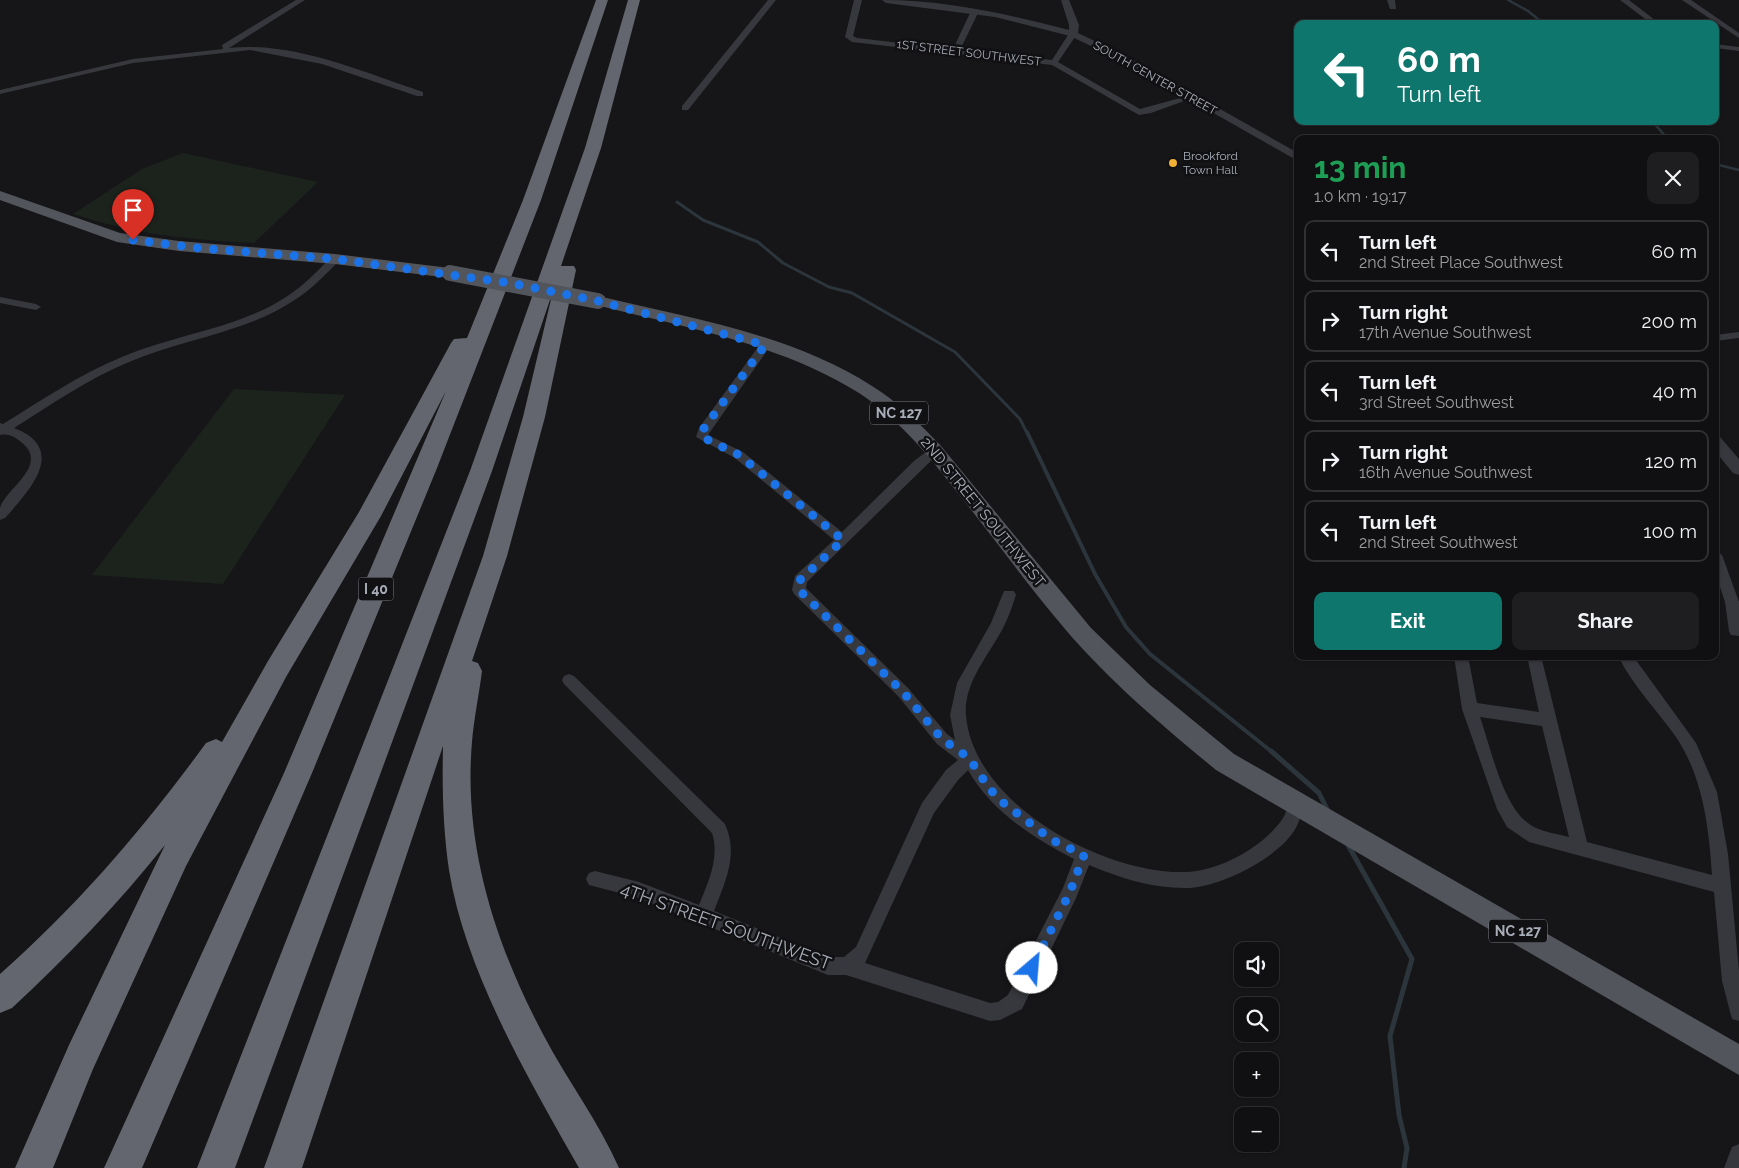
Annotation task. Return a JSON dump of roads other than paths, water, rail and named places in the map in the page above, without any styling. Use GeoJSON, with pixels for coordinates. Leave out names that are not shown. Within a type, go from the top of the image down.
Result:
{"type":"FeatureCollection","features":[{"type":"Feature","properties":{"kind":"highway","name":"I 40"},"geometry":{"type":"LineString","coordinates":[[123,1168],[372,598],[448,413],[532,200],[602,0]]}},
{"type":"Feature","properties":{"kind":"highway"},"geometry":{"type":"LineString","coordinates":[[216,1168],[474,489],[587,164],[603,114],[634,0]]}},
{"type":"Feature","properties":{"kind":"highway"},"geometry":{"type":"LineString","coordinates":[[587,164],[582,210],[534,417],[495,556],[467,678],[458,728],[455,775],[461,853],[468,893],[480,934],[499,984],[549,1082],[600,1168]]}},
{"type":"Feature","properties":{"kind":"highway"},"geometry":{"type":"LineString","coordinates":[[34,1168],[81,1057],[167,872],[273,677],[369,516],[506,263]]}},
{"type":"Feature","properties":{"kind":"highway"},"geometry":{"type":"LineString","coordinates":[[283,1168],[495,556]]}},
{"type":"Feature","properties":{"kind":"highway"},"geometry":{"type":"LineString","coordinates":[[0,996],[50,950],[125,872],[199,777],[299,633]]}},
{"type":"Feature","properties":{"kind":"main road","name":"2ND STREET SOUTHWEST"},"geometry":{"type":"LineString","coordinates":[[0,195],[117,237],[189,247],[335,259],[450,273],[598,301],[765,345],[831,370],[866,390],[912,425],[935,451],[1065,614],[1107,661],[1162,711],[1225,762],[1297,802]]}},
{"type":"Feature","properties":{"kind":"main road","name":"NC 127"},"geometry":{"type":"LineString","coordinates":[[1297,802],[1739,1060]]}},
{"type":"Feature","properties":{"kind":"street"},"geometry":{"type":"LineString","coordinates":[[220,50],[301,0]]}},
{"type":"Feature","properties":{"kind":"street"},"geometry":{"type":"LineString","coordinates":[[685,108],[772,0]]}},
{"type":"Feature","properties":{"kind":"street","name":"1ST STREET SOUTHWEST"},"geometry":{"type":"LineString","coordinates":[[858,0],[849,37],[855,40],[1054,63]]}},
{"type":"Feature","properties":{"kind":"street","name":"SOUTH CENTER STREET"},"geometry":{"type":"LineString","coordinates":[[886,0],[975,11],[1021,20],[1073,34],[1115,53],[1294,156]]}},
{"type":"Feature","properties":{"kind":"street"},"geometry":{"type":"LineString","coordinates":[[1066,0],[1074,25],[1073,34],[1054,63],[1139,112],[1148,111],[1191,96]]}},
{"type":"Feature","properties":{"kind":"street"},"geometry":{"type":"LineString","coordinates":[[1624,0],[1652,20]]}},
{"type":"Feature","properties":{"kind":"street"},"geometry":{"type":"LineString","coordinates":[[1686,0],[1715,20]]}},
{"type":"Feature","properties":{"kind":"street"},"geometry":{"type":"LineString","coordinates":[[955,52],[975,11]]}},
{"type":"Feature","properties":{"kind":"street"},"geometry":{"type":"LineString","coordinates":[[1719,22],[1739,36]]}},
{"type":"Feature","properties":{"kind":"street"},"geometry":{"type":"LineString","coordinates":[[1719,46],[1739,49]]}},
{"type":"Feature","properties":{"kind":"street"},"geometry":{"type":"LineString","coordinates":[[0,92],[125,63],[220,50],[250,48],[293,54],[335,65],[420,94]]}},
{"type":"Feature","properties":{"kind":"street"},"geometry":{"type":"LineString","coordinates":[[2,428],[86,378],[124,360],[175,340],[235,324],[273,310],[308,287],[335,259]]}},
{"type":"Feature","properties":{"kind":"street"},"geometry":{"type":"LineString","coordinates":[[0,300],[36,306]]}},
{"type":"Feature","properties":{"kind":"street"},"geometry":{"type":"LineString","coordinates":[[1719,338],[1739,335]]}},
{"type":"Feature","properties":{"kind":"street"},"geometry":{"type":"LineString","coordinates":[[765,345],[702,431],[702,437],[726,446],[739,455],[843,540]]}},
{"type":"Feature","properties":{"kind":"street"},"geometry":{"type":"LineString","coordinates":[[0,515],[28,482],[37,456],[33,444],[24,434],[2,428]]}},
{"type":"Feature","properties":{"kind":"street"},"geometry":{"type":"LineString","coordinates":[[1719,446],[1739,469]]}},
{"type":"Feature","properties":{"kind":"street"},"geometry":{"type":"LineString","coordinates":[[935,451],[918,464],[843,540],[800,580],[799,590],[903,692],[942,739],[969,758]]}},
{"type":"Feature","properties":{"kind":"street"},"geometry":{"type":"LineString","coordinates":[[1720,584],[1736,616],[1736,631]]}},
{"type":"Feature","properties":{"kind":"street"},"geometry":{"type":"LineString","coordinates":[[1009,595],[1001,622],[972,666],[959,700],[960,733],[969,758],[989,788],[1014,813],[1052,840],[1114,868],[1166,880],[1187,880],[1209,876],[1242,862],[1264,848],[1288,826],[1297,802]]}},
{"type":"Feature","properties":{"kind":"street"},"geometry":{"type":"LineString","coordinates":[[1462,660],[1470,709],[1493,778],[1505,809],[1513,822],[1530,834],[1722,886]]}},
{"type":"Feature","properties":{"kind":"street"},"geometry":{"type":"LineString","coordinates":[[1535,660],[1547,720],[1568,793],[1580,849]]}},
{"type":"Feature","properties":{"kind":"street"},"geometry":{"type":"LineString","coordinates":[[1628,660],[1685,739],[1698,762],[1711,808],[1722,886],[1726,944],[1739,1012]]}},
{"type":"Feature","properties":{"kind":"street"},"geometry":{"type":"LineString","coordinates":[[569,680],[719,829],[724,840],[725,856],[703,917]]}},
{"type":"Feature","properties":{"kind":"street"},"geometry":{"type":"LineString","coordinates":[[1470,709],[1547,720]]}},
{"type":"Feature","properties":{"kind":"street"},"geometry":{"type":"LineString","coordinates":[[846,966],[854,962],[862,953],[928,808],[952,775],[969,758]]}},
{"type":"Feature","properties":{"kind":"street","name":"4TH STREET SOUTHWEST"},"geometry":{"type":"LineString","coordinates":[[595,879],[639,890],[828,966],[846,966],[982,1010],[1000,1011],[1015,1002],[1070,892],[1084,855]]}},
{"type":"Feature","properties":{"kind":"street"},"geometry":{"type":"LineString","coordinates":[[1734,1168],[1738,1164],[1739,1154]]}},
{"type":"Feature","properties":{"kind":"waterway"},"geometry":{"type":"LineString","coordinates":[[1508,0],[1528,11],[1539,20]]}},
{"type":"Feature","properties":{"kind":"waterway"},"geometry":{"type":"LineString","coordinates":[[1656,125],[1664,135]]}},
{"type":"Feature","properties":{"kind":"waterway"},"geometry":{"type":"LineString","coordinates":[[1719,165],[1739,170]]}},
{"type":"Feature","properties":{"kind":"waterway"},"geometry":{"type":"LineString","coordinates":[[677,202],[703,220],[758,242],[783,263],[829,287],[852,293],[955,352],[1020,419],[1027,433]]}},
{"type":"Feature","properties":{"kind":"waterway"},"geometry":{"type":"LineString","coordinates":[[1027,432],[1095,574],[1126,627],[1150,654],[1272,752]]}},
{"type":"Feature","properties":{"kind":"waterway"},"geometry":{"type":"LineString","coordinates":[[1271,751],[1319,793],[1328,811]]}},
{"type":"Feature","properties":{"kind":"waterway"},"geometry":{"type":"LineString","coordinates":[[1348,845],[1412,959],[1390,1036],[1399,1115],[1407,1148],[1404,1168]]}},
{"type":"Feature","properties":{"kind":"place","name":"Brookford Town Hall"},"geometry":{"type":"Point","coordinates":[1173,163]}}]}
